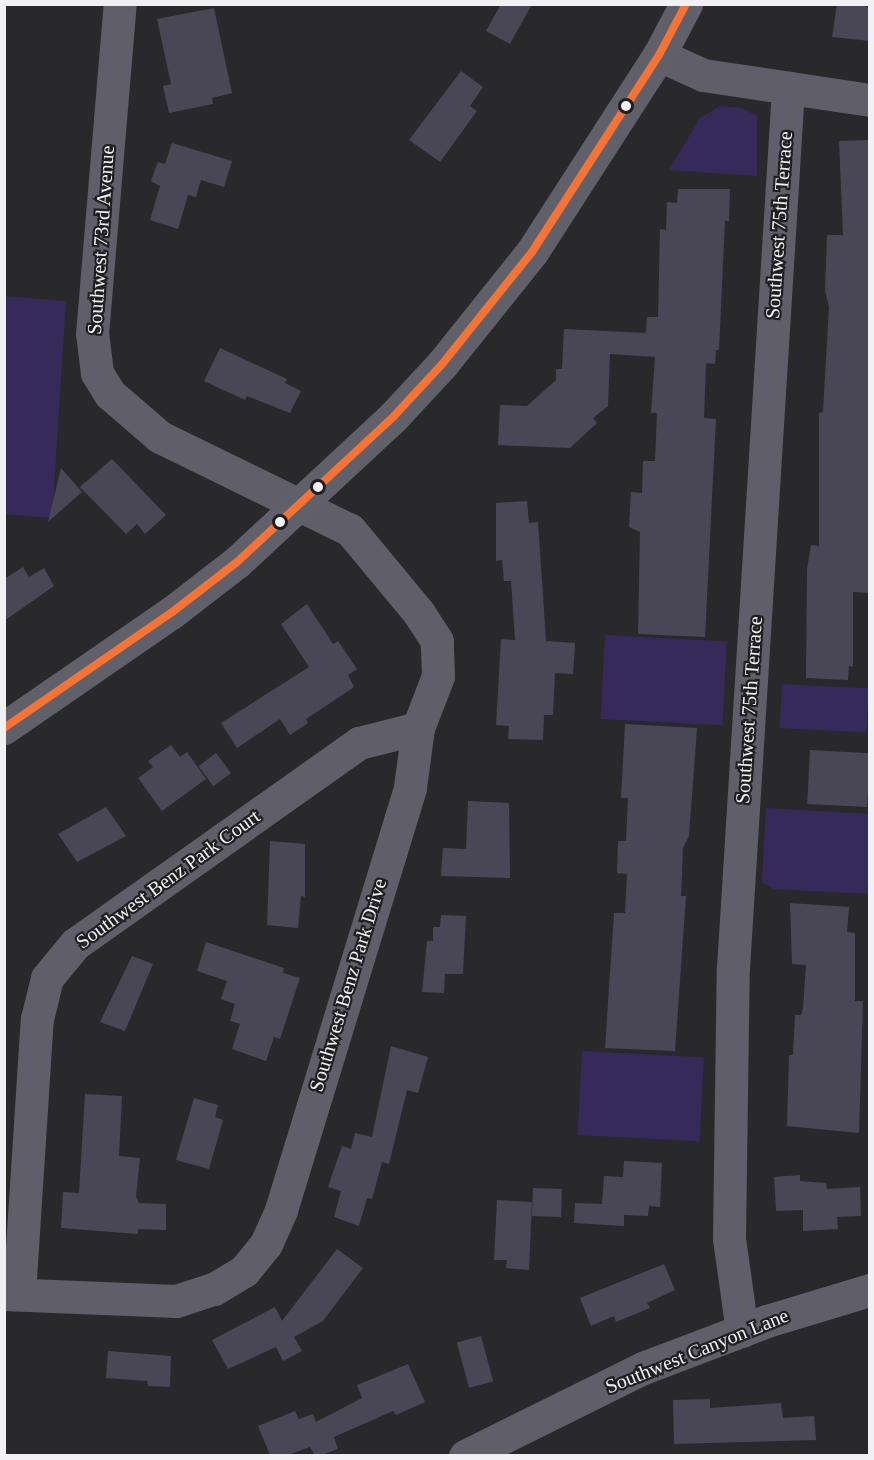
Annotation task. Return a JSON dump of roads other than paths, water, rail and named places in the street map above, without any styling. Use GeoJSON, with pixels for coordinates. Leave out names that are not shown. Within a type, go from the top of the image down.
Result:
{"type":"FeatureCollection","features":[{"type":"Feature","properties":{"kind":"main road"},"geometry":{"type":"LineString","coordinates":[[4,728],[171,613],[299,508],[394,417],[486,310],[567,199],[659,55],[687,4]]}},
{"type":"Feature","properties":{"kind":"street","name":"Southwest 73rd Avenue"},"geometry":{"type":"LineString","coordinates":[[120,4],[92,334],[97,373],[110,394],[160,437],[299,508]]}},
{"type":"Feature","properties":{"kind":"street"},"geometry":{"type":"LineString","coordinates":[[659,55],[704,75],[870,100]]}},
{"type":"Feature","properties":{"kind":"street","name":"Southwest 75th Terrace"},"geometry":{"type":"LineString","coordinates":[[742,1331],[729,1238],[733,980],[788,88]]}},
{"type":"Feature","properties":{"kind":"street","name":"Southwest Benz Park Drive"},"geometry":{"type":"LineString","coordinates":[[12,1294],[176,1301],[214,1289],[244,1271],[266,1244],[281,1210],[410,787],[418,728],[438,676],[436,641],[419,613],[350,530],[299,508]]}},
{"type":"Feature","properties":{"kind":"street","name":"Southwest Benz Park Court"},"geometry":{"type":"LineString","coordinates":[[12,1294],[38,1019],[47,978],[75,944],[359,742],[418,728]]}},
{"type":"Feature","properties":{"kind":"street","name":"Southwest Canyon Lane"},"geometry":{"type":"LineString","coordinates":[[465,1455],[643,1368],[742,1331],[870,1290]]}}]}
